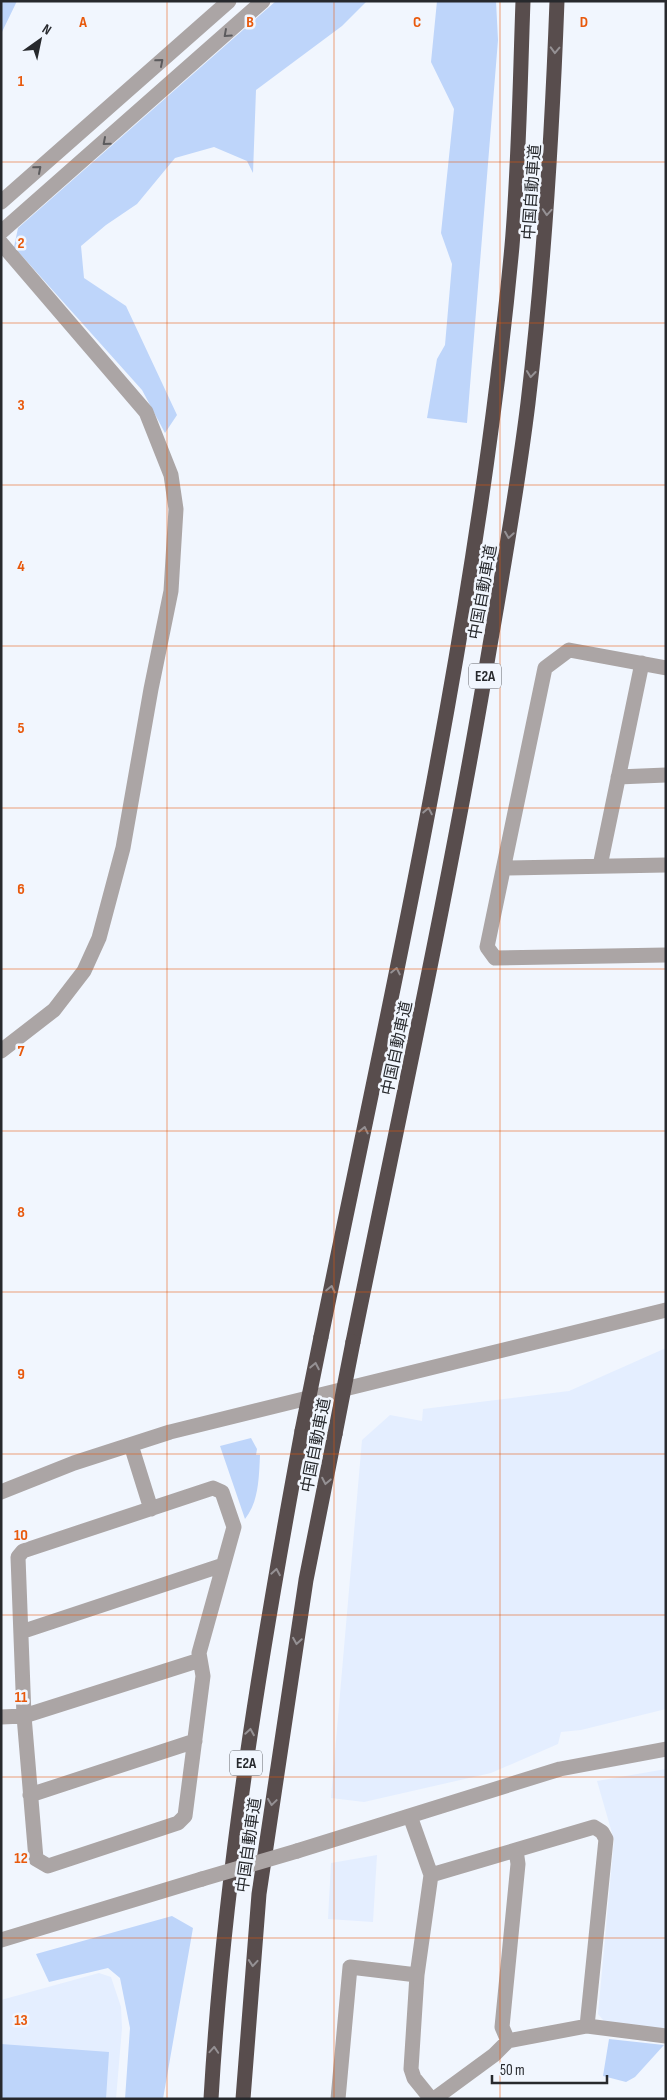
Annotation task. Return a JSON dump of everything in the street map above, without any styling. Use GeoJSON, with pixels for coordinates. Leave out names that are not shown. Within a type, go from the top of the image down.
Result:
{"type":"FeatureCollection","features":[{"type":"Feature","properties":{"kind":"highway","name":"中国自動車道"},"geometry":{"type":"LineString","coordinates":[[211,2099],[227,1901],[246,1759],[275,1576],[302,1431],[415,878],[477,531],[497,384],[512,243],[523,1]]}},
{"type":"Feature","properties":{"kind":"highway","name":"中国自動車道"},"geometry":{"type":"LineString","coordinates":[[243,2099],[259,1894],[306,1580],[448,882],[508,540],[528,405],[544,254],[557,1]]}},
{"type":"Feature","properties":{"kind":"street"},"geometry":{"type":"LineString","coordinates":[[1,202],[229,1]]}},
{"type":"Feature","properties":{"kind":"street"},"geometry":{"type":"LineString","coordinates":[[1,232],[263,1]]}},
{"type":"Feature","properties":{"kind":"street"},"geometry":{"type":"LineString","coordinates":[[1,244],[146,412],[171,475],[176,508],[171,591],[151,689],[123,848],[99,938],[84,971],[54,1010],[1,1051]]}},
{"type":"Feature","properties":{"kind":"street"},"geometry":{"type":"LineString","coordinates":[[666,668],[569,650],[545,668],[487,946],[495,958],[666,955]]}},
{"type":"Feature","properties":{"kind":"street"},"geometry":{"type":"LineString","coordinates":[[600,866],[642,664]]}},
{"type":"Feature","properties":{"kind":"street"},"geometry":{"type":"LineString","coordinates":[[618,777],[666,775]]}},
{"type":"Feature","properties":{"kind":"street"},"geometry":{"type":"LineString","coordinates":[[504,868],[666,865]]}},
{"type":"Feature","properties":{"kind":"street"},"geometry":{"type":"LineString","coordinates":[[1,1492],[74,1463],[170,1432],[666,1310]]}},
{"type":"Feature","properties":{"kind":"street"},"geometry":{"type":"LineString","coordinates":[[131,1445],[151,1508]]}},
{"type":"Feature","properties":{"kind":"street"},"geometry":{"type":"LineString","coordinates":[[213,1488],[222,1492],[234,1527],[199,1653],[203,1676],[184,1816],[178,1823],[48,1866],[36,1859],[24,1716],[18,1557],[23,1551],[151,1508],[213,1488]]}},
{"type":"Feature","properties":{"kind":"street"},"geometry":{"type":"LineString","coordinates":[[21,1632],[223,1566]]}},
{"type":"Feature","properties":{"kind":"street"},"geometry":{"type":"LineString","coordinates":[[1,1717],[24,1716],[200,1660]]}},
{"type":"Feature","properties":{"kind":"street"},"geometry":{"type":"LineString","coordinates":[[30,1796],[195,1741]]}},
{"type":"Feature","properties":{"kind":"street"},"geometry":{"type":"LineString","coordinates":[[2,1935],[297,1852],[560,1769],[666,1749]]}},
{"type":"Feature","properties":{"kind":"street"},"geometry":{"type":"LineString","coordinates":[[410,1816],[431,1875],[418,1975],[411,2069],[414,2078],[432,2099],[494,2056],[508,2040],[588,2026],[666,2036]]}},
{"type":"Feature","properties":{"kind":"street"},"geometry":{"type":"LineString","coordinates":[[431,1875],[594,1827],[602,1832],[606,1839],[588,2026]]}},
{"type":"Feature","properties":{"kind":"street"},"geometry":{"type":"LineString","coordinates":[[508,2040],[502,2027],[518,1864],[516,1850]]}},
{"type":"Feature","properties":{"kind":"street"},"geometry":{"type":"LineString","coordinates":[[338,2099],[350,1967],[418,1975]]}},
{"type":"Feature","properties":{"kind":"shaded area"},"geometry":{"type":"Polygon","coordinates":[[[1,1],[17,1],[1,34],[1,1]]]}},
{"type":"Feature","properties":{"kind":"shaded area"},"geometry":{"type":"Polygon","coordinates":[[[276,1],[367,1],[342,26],[256,90],[253,173],[247,161],[214,147],[175,158],[137,204],[106,225],[81,246],[84,278],[126,306],[177,415],[165,433],[142,390],[14,247],[18,228],[276,1]]]}},
{"type":"Feature","properties":{"kind":"shaded area"},"geometry":{"type":"Polygon","coordinates":[[[437,1],[496,1],[498,40],[467,423],[427,418],[437,359],[445,345],[452,264],[441,233],[454,109],[431,62],[437,1]]]}},
{"type":"Feature","properties":{"kind":"shaded area"},"geometry":{"type":"Polygon","coordinates":[[[666,1348],[666,1709],[581,1730],[561,1732],[558,1744],[491,1773],[364,1802],[331,1798],[362,1440],[390,1415],[422,1421],[423,1409],[569,1391],[666,1348]]]}},
{"type":"Feature","properties":{"kind":"shaded area"},"geometry":{"type":"Polygon","coordinates":[[[251,1438],[257,1449],[256,1455],[260,1455],[259,1471],[256,1497],[245,1519],[220,1446],[251,1438]]]}},
{"type":"Feature","properties":{"kind":"shaded area"},"geometry":{"type":"Polygon","coordinates":[[[666,1769],[666,2027],[661,2029],[604,2021],[598,2014],[614,1840],[597,1781],[666,1769]]]}},
{"type":"Feature","properties":{"kind":"shaded area"},"geometry":{"type":"Polygon","coordinates":[[[377,1855],[373,1922],[328,1919],[331,1863],[377,1855]]]}},
{"type":"Feature","properties":{"kind":"shaded area"},"geometry":{"type":"Polygon","coordinates":[[[172,1916],[193,1928],[163,2099],[125,2099],[130,2028],[120,1978],[108,1968],[49,1982],[36,1954],[172,1916]]]}},
{"type":"Feature","properties":{"kind":"shaded area"},"geometry":{"type":"Polygon","coordinates":[[[99,1973],[111,1977],[121,2007],[122,2028],[116,2099],[1,2099],[1,2000],[99,1973]]]}},
{"type":"Feature","properties":{"kind":"shaded area"},"geometry":{"type":"Polygon","coordinates":[[[609,2039],[664,2045],[635,2077],[626,2082],[603,2076],[609,2039]]]}},
{"type":"Feature","properties":{"kind":"shaded area"},"geometry":{"type":"Polygon","coordinates":[[[1,2044],[109,2052],[106,2099],[1,2099],[1,2044]]]}}]}
